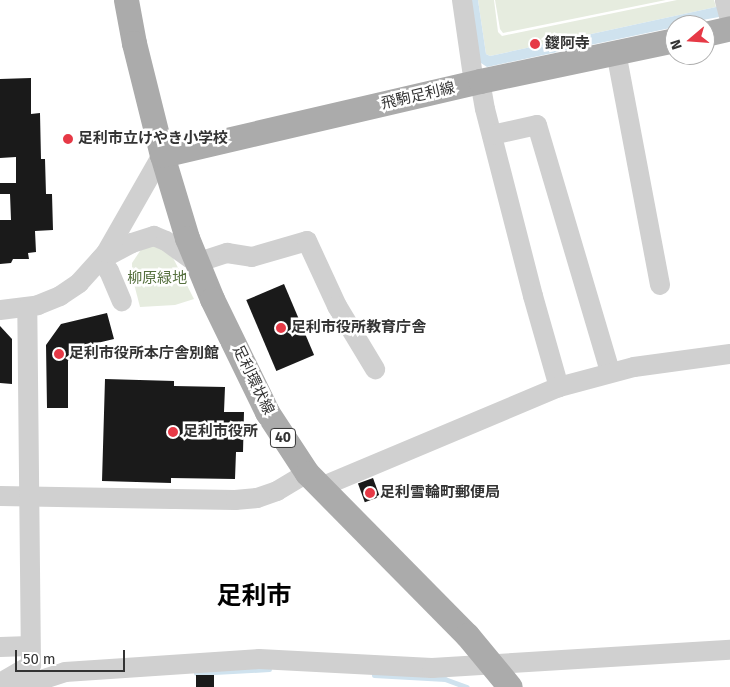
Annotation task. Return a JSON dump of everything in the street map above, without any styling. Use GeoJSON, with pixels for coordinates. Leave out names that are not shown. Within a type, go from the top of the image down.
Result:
{"type":"FeatureCollection","features":[{"type":"Feature","properties":{"kind":"main road","name":"足利環状線"},"geometry":{"type":"LineString","coordinates":[[126,0],[134,43],[162,155],[196,263],[258,395],[283,439],[314,480],[467,635],[510,687]]}},
{"type":"Feature","properties":{"kind":"main road"},"geometry":{"type":"LineString","coordinates":[[715,32],[730,28]]}},
{"type":"Feature","properties":{"kind":"main road","name":"飛駒足利線"},"geometry":{"type":"LineString","coordinates":[[162,155],[477,82],[665,42]]}},
{"type":"Feature","properties":{"kind":"street"},"geometry":{"type":"LineString","coordinates":[[462,0],[477,82],[532,296],[559,387]]}},
{"type":"Feature","properties":{"kind":"street"},"geometry":{"type":"LineString","coordinates":[[616,52],[660,284]]}},
{"type":"Feature","properties":{"kind":"street"},"geometry":{"type":"LineString","coordinates":[[492,135],[537,125],[610,372]]}},
{"type":"Feature","properties":{"kind":"street"},"geometry":{"type":"LineString","coordinates":[[0,310],[27,308],[49,301],[70,290],[100,260],[162,155]]}},
{"type":"Feature","properties":{"kind":"street"},"geometry":{"type":"LineString","coordinates":[[100,260],[132,243],[154,236],[166,240],[196,263],[227,254],[252,257],[307,241],[337,306],[375,369]]}},
{"type":"Feature","properties":{"kind":"street"},"geometry":{"type":"LineString","coordinates":[[100,260],[109,271],[122,302]]}},
{"type":"Feature","properties":{"kind":"street"},"geometry":{"type":"LineString","coordinates":[[0,683],[31,664],[27,308]]}},
{"type":"Feature","properties":{"kind":"street"},"geometry":{"type":"LineString","coordinates":[[0,496],[235,500],[257,498],[314,480],[559,387],[610,372],[730,354]]}},
{"type":"Feature","properties":{"kind":"street"},"geometry":{"type":"LineString","coordinates":[[0,647],[30,646]]}},
{"type":"Feature","properties":{"kind":"street"},"geometry":{"type":"LineString","coordinates":[[20,687],[65,672],[260,658],[432,668],[730,650]]}},
{"type":"Feature","properties":{"kind":"green space"},"geometry":{"type":"Polygon","coordinates":[[[478,0],[494,0],[498,32],[502,36],[677,0],[714,0],[716,7],[679,15],[665,15],[665,18],[490,56],[486,54],[478,0]]]}},
{"type":"Feature","properties":{"kind":"green space"},"geometry":{"type":"Polygon","coordinates":[[[495,0],[666,0],[503,33],[500,29],[495,0]]]}},
{"type":"Feature","properties":{"kind":"green space","name":"柳原緑地"},"geometry":{"type":"Polygon","coordinates":[[[151,245],[170,252],[194,299],[175,305],[140,307],[132,276],[132,263],[142,248],[151,245]]]}},
{"type":"Feature","properties":{"kind":"water"},"geometry":{"type":"Polygon","coordinates":[[[468,0],[478,0],[486,54],[490,56],[665,18],[665,29],[487,67],[478,61],[468,0]]]}},
{"type":"Feature","properties":{"kind":"water"},"geometry":{"type":"Polygon","coordinates":[[[730,1],[730,15],[715,18],[715,15],[679,15],[716,7],[730,1]]]}},
{"type":"Feature","properties":{"kind":"building"},"geometry":{"type":"Polygon","coordinates":[[[31,78],[31,114],[40,113],[41,159],[45,159],[46,194],[52,194],[53,230],[35,231],[36,252],[28,253],[29,259],[13,259],[11,263],[0,264],[0,220],[11,220],[10,194],[0,194],[0,183],[16,183],[16,157],[0,158],[0,79],[31,78]]]}},
{"type":"Feature","properties":{"kind":"building","name":"足利市役所教育庁舎"},"geometry":{"type":"Polygon","coordinates":[[[284,284],[314,355],[276,371],[246,300],[284,284]]]}},
{"type":"Feature","properties":{"kind":"building","name":"足利市役所本庁舎別館"},"geometry":{"type":"Polygon","coordinates":[[[107,313],[114,339],[76,348],[68,361],[68,408],[47,408],[46,345],[61,324],[107,313]]]}},
{"type":"Feature","properties":{"kind":"building"},"geometry":{"type":"Polygon","coordinates":[[[0,326],[12,339],[12,384],[0,383],[0,326]]]}},
{"type":"Feature","properties":{"kind":"building","name":"足利市役所"},"geometry":{"type":"Polygon","coordinates":[[[105,379],[174,381],[174,386],[225,387],[224,412],[244,412],[243,452],[236,452],[235,479],[171,478],[171,483],[102,481],[105,379]]]}},
{"type":"Feature","properties":{"kind":"building","name":"足利雪輪町郵便局"},"geometry":{"type":"Polygon","coordinates":[[[373,478],[380,497],[365,502],[358,483],[373,478]]]}},
{"type":"Feature","properties":{"kind":"building"},"geometry":{"type":"Polygon","coordinates":[[[196,675],[214,675],[214,687],[196,687],[196,675]]]}},
{"type":"Feature","properties":{"kind":"waterway"},"geometry":{"type":"LineString","coordinates":[[196,673],[269,669]]}},
{"type":"Feature","properties":{"kind":"waterway"},"geometry":{"type":"LineString","coordinates":[[374,675],[445,679],[467,687]]}},
{"type":"Feature","properties":{"kind":"place","name":"鑁阿寺"},"geometry":{"type":"Point","coordinates":[535,44]}},
{"type":"Feature","properties":{"kind":"place","name":"足利市立けやき小学校"},"geometry":{"type":"Point","coordinates":[68,139]}},
{"type":"Feature","properties":{"kind":"place","name":"足利市役所教育庁舎"},"geometry":{"type":"Point","coordinates":[281,328]}},
{"type":"Feature","properties":{"kind":"place","name":"足利市役所本庁舎別館"},"geometry":{"type":"Point","coordinates":[59,354]}},
{"type":"Feature","properties":{"kind":"place","name":"足利市役所"},"geometry":{"type":"Point","coordinates":[173,432]}},
{"type":"Feature","properties":{"kind":"place","name":"足利雪輪町郵便局"},"geometry":{"type":"Point","coordinates":[370,493]}},
{"type":"Feature","properties":{"kind":"district","name":"足利市"},"geometry":{"type":"Point","coordinates":[254,596]}}]}
